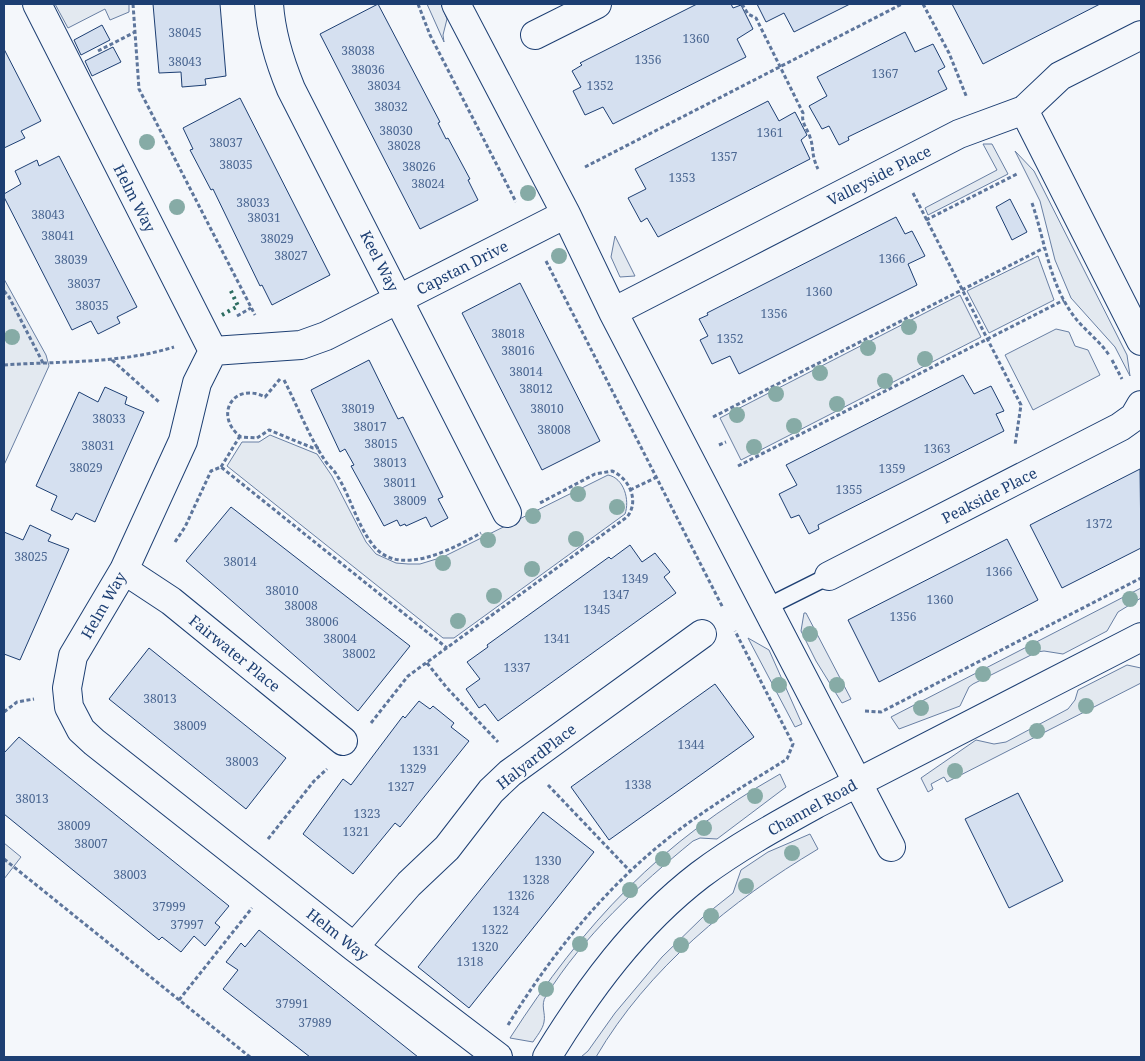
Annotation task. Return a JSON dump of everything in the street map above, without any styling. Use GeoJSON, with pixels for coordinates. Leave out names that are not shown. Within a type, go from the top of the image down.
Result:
{"type":"FeatureCollection","features":[{"type":"Feature","properties":{"kind":"street","name":"Helm Way"},"geometry":{"type":"LineString","coordinates":[[37,4],[213,351],[197,383],[183,441],[124,570],[74,656],[67,688],[69,706],[74,719],[81,730],[94,742],[494,1055]]}},
{"type":"Feature","properties":{"kind":"street","name":"Keel Way"},"geometry":{"type":"LineString","coordinates":[[268,4],[278,58],[291,89],[507,513]]}},
{"type":"Feature","properties":{"kind":"street"},"geometry":{"type":"LineString","coordinates":[[456,4],[566,214],[613,312],[890,847]]}},
{"type":"Feature","properties":{"kind":"street"},"geometry":{"type":"LineString","coordinates":[[535,36],[597,4]]}},
{"type":"Feature","properties":{"kind":"street","name":"Valleyside Place"},"geometry":{"type":"LineString","coordinates":[[613,312],[958,134],[1024,110],[1060,76],[1141,36]]}},
{"type":"Feature","properties":{"kind":"street"},"geometry":{"type":"LineString","coordinates":[[1024,110],[1141,341]]}},
{"type":"Feature","properties":{"kind":"street","name":"Capstan Drive"},"geometry":{"type":"LineString","coordinates":[[213,351],[301,345],[326,336],[566,214]]}},
{"type":"Feature","properties":{"kind":"street","name":"Peakside Place"},"geometry":{"type":"LineString","coordinates":[[829,576],[1120,427],[1134,417],[1141,405]]}},
{"type":"Feature","properties":{"kind":"street","name":"Fairwater Place"},"geometry":{"type":"LineString","coordinates":[[124,570],[171,601],[344,741]]}},
{"type":"Feature","properties":{"kind":"street","name":"HalyardPlace"},"geometry":{"type":"LineString","coordinates":[[354,947],[409,884],[447,848],[491,791],[510,773],[702,634]]}},
{"type":"Feature","properties":{"kind":"street","name":"Channel Road"},"geometry":{"type":"LineString","coordinates":[[547,1057],[601,975],[630,941],[669,902],[700,876],[738,849],[857,782],[1141,637]]}},
{"type":"Feature","properties":{"kind":"lane"},"geometry":{"type":"LineString","coordinates":[[767,607],[829,576]]}},
{"type":"Feature","properties":{"kind":"path"},"geometry":{"type":"LineString","coordinates":[[133,4],[139,89],[259,324]]}},
{"type":"Feature","properties":{"kind":"path"},"geometry":{"type":"LineString","coordinates":[[418,4],[430,35],[726,613]]}},
{"type":"Feature","properties":{"kind":"path"},"geometry":{"type":"LineString","coordinates":[[742,4],[748,14],[756,18],[803,113],[802,120],[811,139],[812,156],[822,176]]}},
{"type":"Feature","properties":{"kind":"path"},"geometry":{"type":"LineString","coordinates":[[585,167],[902,4]]}},
{"type":"Feature","properties":{"kind":"path"},"geometry":{"type":"LineString","coordinates":[[923,4],[949,53],[969,101]]}},
{"type":"Feature","properties":{"kind":"path"},"geometry":{"type":"LineString","coordinates":[[92,53],[135,32]]}},
{"type":"Feature","properties":{"kind":"path"},"geometry":{"type":"LineString","coordinates":[[1013,166],[1020,178]]}},
{"type":"Feature","properties":{"kind":"path"},"geometry":{"type":"LineString","coordinates":[[926,220],[1017,174]]}},
{"type":"Feature","properties":{"kind":"path"},"geometry":{"type":"LineString","coordinates":[[910,188],[1021,406],[1014,444],[1018,451]]}},
{"type":"Feature","properties":{"kind":"path"},"geometry":{"type":"LineString","coordinates":[[1028,196],[1052,273],[1064,300],[1074,316],[1108,353],[1124,384]]}},
{"type":"Feature","properties":{"kind":"path"},"geometry":{"type":"LineString","coordinates":[[713,417],[1044,248]]}},
{"type":"Feature","properties":{"kind":"path"},"geometry":{"type":"LineString","coordinates":[[4,291],[9,297],[43,363]]}},
{"type":"Feature","properties":{"kind":"path"},"geometry":{"type":"LineString","coordinates":[[738,466],[1064,300]]}},
{"type":"Feature","properties":{"kind":"path"},"geometry":{"type":"LineString","coordinates":[[4,365],[112,360],[130,355],[156,353],[179,345]]}},
{"type":"Feature","properties":{"kind":"path"},"geometry":{"type":"LineString","coordinates":[[112,360],[148,394],[166,406]]}},
{"type":"Feature","properties":{"kind":"path"},"geometry":{"type":"LineString","coordinates":[[318,448],[313,448],[270,430],[258,438],[240,436],[228,420],[227,412],[234,399],[248,392],[256,392],[265,397],[283,376],[318,448],[338,476],[373,545],[386,555],[409,560],[424,559],[442,554],[485,532]]}},
{"type":"Feature","properties":{"kind":"path"},"geometry":{"type":"LineString","coordinates":[[171,548],[185,528],[211,471],[221,467],[240,436]]}},
{"type":"Feature","properties":{"kind":"path"},"geometry":{"type":"LineString","coordinates":[[221,467],[447,648]]}},
{"type":"Feature","properties":{"kind":"path"},"geometry":{"type":"LineString","coordinates":[[369,726],[408,676],[627,517],[634,504],[630,490],[617,473],[604,472],[536,505]]}},
{"type":"Feature","properties":{"kind":"path"},"geometry":{"type":"LineString","coordinates":[[630,490],[663,474]]}},
{"type":"Feature","properties":{"kind":"path"},"geometry":{"type":"LineString","coordinates":[[865,711],[881,712],[1141,578]]}},
{"type":"Feature","properties":{"kind":"path"},"geometry":{"type":"LineString","coordinates":[[494,1055],[530,991],[554,958],[591,913],[630,872],[688,823],[787,759],[793,744],[730,622]]}},
{"type":"Feature","properties":{"kind":"path"},"geometry":{"type":"LineString","coordinates":[[426,663],[468,712],[503,746]]}},
{"type":"Feature","properties":{"kind":"path"},"geometry":{"type":"LineString","coordinates":[[4,712],[17,702],[42,698]]}},
{"type":"Feature","properties":{"kind":"path"},"geometry":{"type":"LineString","coordinates":[[267,840],[314,780],[328,768]]}},
{"type":"Feature","properties":{"kind":"path"},"geometry":{"type":"LineString","coordinates":[[543,780],[630,872]]}},
{"type":"Feature","properties":{"kind":"path"},"geometry":{"type":"LineString","coordinates":[[4,859],[250,1057]]}},
{"type":"Feature","properties":{"kind":"path"},"geometry":{"type":"LineString","coordinates":[[179,1000],[255,904]]}},
{"type":"Feature","properties":{"kind":"shaded area"},"geometry":{"type":"Polygon","coordinates":[[[55,4],[129,4],[129,12],[110,20],[105,9],[68,28],[55,4]]]}},
{"type":"Feature","properties":{"kind":"shaded area"},"geometry":{"type":"Polygon","coordinates":[[[427,4],[441,4],[447,19],[443,35],[444,42],[427,4]]]}},
{"type":"Feature","properties":{"kind":"shaded area"},"geometry":{"type":"Polygon","coordinates":[[[983,144],[992,144],[1008,174],[928,215],[925,208],[997,170],[983,144]]]}},
{"type":"Feature","properties":{"kind":"shaded area"},"geometry":{"type":"Polygon","coordinates":[[[1015,151],[1034,171],[1127,355],[1130,376],[1115,347],[1071,298],[1055,260],[1040,201],[1015,151]]]}},
{"type":"Feature","properties":{"kind":"shaded area"},"geometry":{"type":"Polygon","coordinates":[[[615,236],[635,276],[620,277],[611,257],[615,236]]]}},
{"type":"Feature","properties":{"kind":"shaded area"},"geometry":{"type":"Polygon","coordinates":[[[1038,256],[1054,300],[989,333],[967,291],[1038,256]]]}},
{"type":"Feature","properties":{"kind":"shaded area"},"geometry":{"type":"Polygon","coordinates":[[[4,279],[46,355],[49,366],[4,465],[4,279]]]}},
{"type":"Feature","properties":{"kind":"shaded area"},"geometry":{"type":"Polygon","coordinates":[[[960,295],[981,337],[741,460],[720,418],[960,295]]]}},
{"type":"Feature","properties":{"kind":"shaded area"},"geometry":{"type":"Polygon","coordinates":[[[1056,329],[1069,332],[1075,346],[1088,350],[1100,375],[1033,410],[1005,355],[1056,329]]]}},
{"type":"Feature","properties":{"kind":"shaded area"},"geometry":{"type":"Polygon","coordinates":[[[270,435],[317,454],[332,476],[366,542],[376,554],[396,563],[420,564],[443,557],[608,475],[614,477],[622,485],[627,502],[625,514],[454,638],[443,638],[227,466],[242,442],[259,442],[270,435]]]}},
{"type":"Feature","properties":{"kind":"shaded area"},"geometry":{"type":"Polygon","coordinates":[[[1141,588],[1141,598],[1118,612],[1107,631],[1063,654],[1044,651],[1037,652],[973,684],[969,687],[960,706],[899,729],[891,717],[1141,588]]]}},
{"type":"Feature","properties":{"kind":"shaded area"},"geometry":{"type":"Polygon","coordinates":[[[804,613],[806,613],[851,699],[842,703],[816,661],[801,631],[804,613]]]}},
{"type":"Feature","properties":{"kind":"shaded area"},"geometry":{"type":"Polygon","coordinates":[[[748,638],[769,650],[802,724],[795,727],[748,638]]]}},
{"type":"Feature","properties":{"kind":"shaded area"},"geometry":{"type":"Polygon","coordinates":[[[1127,665],[1141,668],[1141,683],[947,782],[944,777],[931,784],[933,789],[928,792],[921,778],[976,740],[994,744],[1006,742],[1068,709],[1075,700],[1078,690],[1127,665]]]}},
{"type":"Feature","properties":{"kind":"shaded area"},"geometry":{"type":"Polygon","coordinates":[[[780,774],[786,787],[717,839],[700,838],[693,841],[652,875],[613,912],[577,953],[544,999],[543,1025],[533,1042],[510,1038],[538,996],[567,958],[596,922],[628,888],[661,857],[698,828],[737,800],[780,774]]]}},
{"type":"Feature","properties":{"kind":"shaded area"},"geometry":{"type":"Polygon","coordinates":[[[810,834],[818,849],[754,891],[694,939],[640,994],[596,1057],[581,1057],[588,1051],[615,1013],[662,957],[704,916],[733,893],[741,870],[768,852],[810,834]]]}},
{"type":"Feature","properties":{"kind":"shaded area"},"geometry":{"type":"Polygon","coordinates":[[[4,843],[21,857],[4,879],[4,843]]]}},
{"type":"Feature","properties":{"kind":"building"},"geometry":{"type":"Polygon","coordinates":[[[153,4],[220,4],[226,76],[205,79],[206,85],[182,87],[181,72],[159,73],[153,4]]]}},
{"type":"Feature","properties":{"kind":"building"},"geometry":{"type":"Polygon","coordinates":[[[378,4],[440,122],[438,123],[446,139],[448,138],[470,179],[468,180],[478,200],[420,229],[320,34],[378,4]]]}},
{"type":"Feature","properties":{"kind":"building"},"geometry":{"type":"Polygon","coordinates":[[[697,4],[731,4],[733,8],[741,5],[753,29],[737,39],[746,57],[613,124],[603,107],[585,115],[573,91],[581,87],[572,71],[582,65],[580,63],[697,4]]]}},
{"type":"Feature","properties":{"kind":"building"},"geometry":{"type":"Polygon","coordinates":[[[757,4],[850,4],[794,32],[784,13],[766,22],[757,4]]]}},
{"type":"Feature","properties":{"kind":"building"},"geometry":{"type":"Polygon","coordinates":[[[952,4],[1100,4],[983,64],[952,4]]]}},
{"type":"Feature","properties":{"kind":"building"},"geometry":{"type":"Polygon","coordinates":[[[102,25],[110,40],[81,55],[74,40],[102,25]]]}},
{"type":"Feature","properties":{"kind":"building"},"geometry":{"type":"Polygon","coordinates":[[[905,32],[915,52],[933,44],[945,67],[938,71],[947,89],[848,137],[849,140],[839,145],[829,126],[822,129],[809,106],[827,96],[817,77],[905,32]]]}},
{"type":"Feature","properties":{"kind":"building"},"geometry":{"type":"Polygon","coordinates":[[[113,47],[121,62],[92,76],[85,61],[113,47]]]}},
{"type":"Feature","properties":{"kind":"building"},"geometry":{"type":"Polygon","coordinates":[[[4,49],[41,121],[21,131],[25,138],[4,148],[4,49]]]}},
{"type":"Feature","properties":{"kind":"building"},"geometry":{"type":"Polygon","coordinates":[[[240,98],[330,275],[272,305],[262,285],[260,286],[213,189],[211,190],[190,150],[193,149],[183,128],[240,98]]]}},
{"type":"Feature","properties":{"kind":"building"},"geometry":{"type":"Polygon","coordinates":[[[768,101],[779,121],[795,112],[807,135],[801,140],[810,159],[658,237],[647,218],[641,222],[628,198],[646,189],[635,169],[768,101]]]}},
{"type":"Feature","properties":{"kind":"building"},"geometry":{"type":"Polygon","coordinates":[[[59,156],[137,307],[117,317],[120,323],[98,334],[91,321],[72,330],[4,197],[4,194],[21,184],[15,171],[37,160],[39,166],[59,156]]]}},
{"type":"Feature","properties":{"kind":"building"},"geometry":{"type":"Polygon","coordinates":[[[1010,199],[1027,232],[1012,240],[996,207],[1010,199]]]}},
{"type":"Feature","properties":{"kind":"building"},"geometry":{"type":"Polygon","coordinates":[[[896,217],[905,234],[912,231],[925,256],[908,264],[917,285],[739,374],[730,356],[712,364],[700,340],[708,336],[699,319],[708,315],[707,313],[896,217]]]}},
{"type":"Feature","properties":{"kind":"building"},"geometry":{"type":"Polygon","coordinates":[[[520,283],[600,441],[542,470],[462,313],[520,283]]]}},
{"type":"Feature","properties":{"kind":"building"},"geometry":{"type":"Polygon","coordinates":[[[369,360],[398,419],[403,417],[443,497],[438,499],[448,518],[431,527],[426,517],[406,526],[405,524],[400,526],[397,520],[384,526],[351,466],[354,465],[345,449],[340,452],[311,390],[369,360]]]}},
{"type":"Feature","properties":{"kind":"building"},"geometry":{"type":"Polygon","coordinates":[[[963,375],[974,394],[991,386],[1004,411],[996,414],[1004,431],[818,525],[819,529],[809,534],[799,515],[791,518],[779,494],[797,485],[786,465],[963,375]]]}},
{"type":"Feature","properties":{"kind":"building"},"geometry":{"type":"Polygon","coordinates":[[[105,387],[127,397],[125,404],[144,412],[95,522],[76,513],[72,520],[51,510],[57,496],[36,486],[79,392],[98,402],[105,387]]]}},
{"type":"Feature","properties":{"kind":"building"},"geometry":{"type":"Polygon","coordinates":[[[1140,469],[1141,548],[1062,588],[1030,525],[1140,469]]]}},
{"type":"Feature","properties":{"kind":"building"},"geometry":{"type":"Polygon","coordinates":[[[231,507],[410,646],[358,711],[186,561],[231,507]]]}},
{"type":"Feature","properties":{"kind":"building"},"geometry":{"type":"Polygon","coordinates":[[[30,525],[51,535],[48,541],[69,549],[20,660],[4,654],[4,532],[23,540],[30,525]]]}},
{"type":"Feature","properties":{"kind":"building"},"geometry":{"type":"Polygon","coordinates":[[[1007,539],[1038,600],[879,682],[848,620],[1007,539]]]}},
{"type":"Feature","properties":{"kind":"building"},"geometry":{"type":"Polygon","coordinates":[[[630,545],[642,562],[655,553],[670,572],[664,577],[676,593],[498,721],[485,704],[479,708],[466,689],[480,679],[467,662],[488,647],[487,645],[609,557],[611,559],[630,545]]]}},
{"type":"Feature","properties":{"kind":"building"},"geometry":{"type":"Polygon","coordinates":[[[149,648],[286,758],[246,809],[109,699],[149,648]]]}},
{"type":"Feature","properties":{"kind":"building"},"geometry":{"type":"Polygon","coordinates":[[[715,684],[754,737],[609,840],[571,787],[715,684]]]}},
{"type":"Feature","properties":{"kind":"building"},"geometry":{"type":"Polygon","coordinates":[[[419,701],[430,709],[433,706],[454,723],[451,727],[469,741],[400,827],[395,823],[353,874],[303,834],[343,779],[351,785],[403,716],[405,718],[419,701]]]}},
{"type":"Feature","properties":{"kind":"building"},"geometry":{"type":"Polygon","coordinates":[[[19,737],[229,906],[215,923],[220,927],[205,946],[194,936],[181,952],[162,937],[159,940],[4,814],[4,753],[19,737]]]}},
{"type":"Feature","properties":{"kind":"building"},"geometry":{"type":"Polygon","coordinates":[[[1018,793],[1063,881],[1009,908],[965,819],[1018,793]]]}},
{"type":"Feature","properties":{"kind":"building"},"geometry":{"type":"Polygon","coordinates":[[[543,812],[594,852],[469,1008],[418,967],[543,812]]]}},
{"type":"Feature","properties":{"kind":"building"},"geometry":{"type":"Polygon","coordinates":[[[259,930],[418,1057],[310,1057],[223,989],[238,970],[226,962],[241,943],[245,947],[259,930]]]}},
{"type":"Feature","properties":{"kind":"hedge"},"geometry":{"type":"LineString","coordinates":[[222,315],[238,306],[230,289]]}}]}
